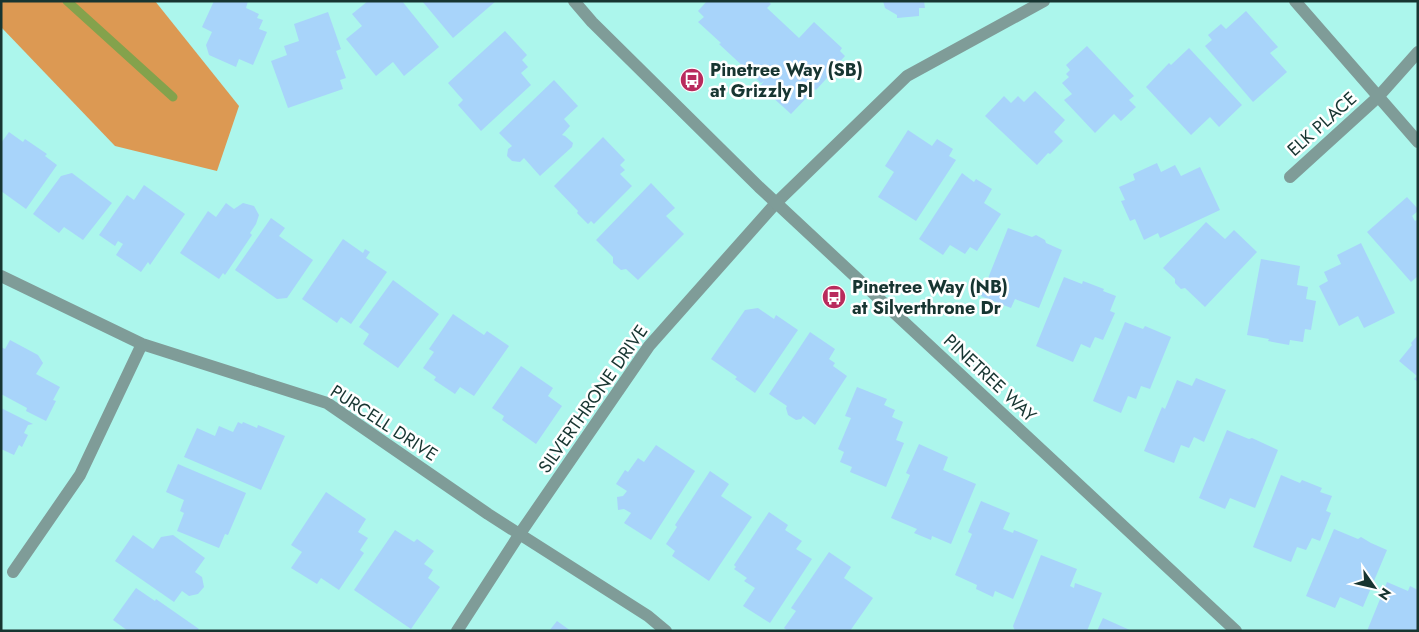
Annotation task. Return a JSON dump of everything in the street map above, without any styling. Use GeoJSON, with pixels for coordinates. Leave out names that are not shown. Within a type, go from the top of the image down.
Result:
{"type":"FeatureCollection","features":[{"type":"Feature","properties":{"kind":"street","name":"PINETREE WAY"},"geometry":{"type":"LineString","coordinates":[[574,1],[592,22],[776,203],[1236,631]]}},
{"type":"Feature","properties":{"kind":"street","name":"SILVERTHRONE DRIVE"},"geometry":{"type":"LineString","coordinates":[[457,631],[519,535],[649,346],[776,203],[906,76],[1026,5],[1044,1]]}},
{"type":"Feature","properties":{"kind":"street"},"geometry":{"type":"LineString","coordinates":[[1295,1],[1418,142]]}},
{"type":"Feature","properties":{"kind":"street","name":"ELK PLACE"},"geometry":{"type":"LineString","coordinates":[[1290,178],[1378,97],[1418,52]]}},
{"type":"Feature","properties":{"kind":"street","name":"PURCELL DRIVE"},"geometry":{"type":"LineString","coordinates":[[1,276],[142,344],[327,403],[519,535],[648,616],[666,631]]}},
{"type":"Feature","properties":{"kind":"street"},"geometry":{"type":"LineString","coordinates":[[13,572],[80,475],[142,344]]}},
{"type":"Feature","properties":{"kind":"shaded area"},"geometry":{"type":"Polygon","coordinates":[[[1,1],[155,1],[239,106],[217,171],[115,146],[1,27],[1,1]]]}},
{"type":"Feature","properties":{"kind":"building"},"geometry":{"type":"Polygon","coordinates":[[[214,1],[248,1],[246,8],[259,14],[257,18],[263,20],[259,29],[267,32],[253,65],[239,59],[236,67],[209,55],[206,45],[212,32],[202,27],[214,1]]]}},
{"type":"Feature","properties":{"kind":"building"},"geometry":{"type":"Polygon","coordinates":[[[368,1],[402,1],[439,47],[404,76],[393,62],[376,76],[346,39],[362,26],[352,14],[368,1]]]}},
{"type":"Feature","properties":{"kind":"building"},"geometry":{"type":"Polygon","coordinates":[[[422,1],[496,1],[453,38],[422,1]]]}},
{"type":"Feature","properties":{"kind":"building"},"geometry":{"type":"Polygon","coordinates":[[[707,1],[768,1],[771,4],[767,8],[799,38],[814,22],[842,48],[840,51],[845,56],[816,90],[791,114],[760,86],[764,81],[761,83],[698,22],[704,17],[698,11],[707,1]]]}},
{"type":"Feature","properties":{"kind":"building"},"geometry":{"type":"Polygon","coordinates":[[[883,1],[924,1],[925,8],[919,8],[919,16],[897,18],[897,15],[885,8],[883,1]]]}},
{"type":"Feature","properties":{"kind":"building"},"geometry":{"type":"Polygon","coordinates":[[[1246,11],[1278,47],[1270,53],[1287,72],[1253,102],[1205,46],[1212,40],[1208,35],[1221,24],[1226,29],[1246,11]]]}},
{"type":"Feature","properties":{"kind":"building"},"geometry":{"type":"Polygon","coordinates":[[[328,12],[341,49],[336,51],[346,78],[340,80],[343,89],[288,108],[271,61],[287,55],[284,46],[299,41],[294,24],[328,12]]]}},
{"type":"Feature","properties":{"kind":"building"},"geometry":{"type":"Polygon","coordinates":[[[505,31],[527,55],[522,60],[528,67],[521,73],[531,85],[481,131],[458,105],[463,100],[448,83],[505,31]]]}},
{"type":"Feature","properties":{"kind":"building"},"geometry":{"type":"Polygon","coordinates":[[[1087,46],[1134,96],[1129,100],[1136,107],[1121,121],[1114,114],[1095,133],[1064,100],[1072,94],[1062,83],[1069,77],[1066,74],[1070,70],[1066,65],[1087,46]]]}},
{"type":"Feature","properties":{"kind":"building"},"geometry":{"type":"Polygon","coordinates":[[[1189,48],[1242,105],[1219,127],[1210,117],[1191,135],[1146,87],[1169,63],[1171,65],[1189,48]]]}},
{"type":"Feature","properties":{"kind":"building"},"geometry":{"type":"Polygon","coordinates":[[[554,80],[578,106],[564,119],[570,126],[562,135],[573,143],[572,147],[540,176],[524,158],[520,162],[512,161],[507,156],[508,149],[512,146],[499,133],[554,80]]]}},
{"type":"Feature","properties":{"kind":"building"},"geometry":{"type":"Polygon","coordinates":[[[1035,91],[1065,120],[1054,132],[1063,141],[1037,165],[985,116],[1004,96],[1011,103],[1018,96],[1024,102],[1035,91]]]}},
{"type":"Feature","properties":{"kind":"building"},"geometry":{"type":"Polygon","coordinates":[[[908,130],[932,146],[937,139],[953,149],[949,156],[956,160],[916,221],[878,197],[894,172],[885,166],[908,130]]]}},
{"type":"Feature","properties":{"kind":"building"},"geometry":{"type":"Polygon","coordinates":[[[9,132],[23,142],[25,139],[47,154],[45,156],[57,165],[26,209],[1,191],[1,143],[9,132]]]}},
{"type":"Feature","properties":{"kind":"building"},"geometry":{"type":"Polygon","coordinates":[[[603,137],[625,160],[620,165],[625,170],[620,174],[632,186],[594,224],[591,221],[588,224],[554,186],[603,137]]]}},
{"type":"Feature","properties":{"kind":"building"},"geometry":{"type":"Polygon","coordinates":[[[1157,163],[1161,172],[1175,165],[1181,176],[1200,167],[1220,210],[1160,238],[1158,233],[1144,240],[1135,219],[1130,221],[1121,201],[1125,200],[1119,187],[1135,180],[1133,174],[1157,163]]]}},
{"type":"Feature","properties":{"kind":"building"},"geometry":{"type":"Polygon","coordinates":[[[72,173],[112,203],[83,240],[64,227],[59,233],[33,214],[61,176],[72,173]]]}},
{"type":"Feature","properties":{"kind":"building"},"geometry":{"type":"Polygon","coordinates":[[[962,173],[974,182],[976,179],[992,189],[984,203],[1001,214],[977,251],[970,247],[965,254],[950,245],[943,255],[919,239],[962,173]]]}},
{"type":"Feature","properties":{"kind":"building"},"geometry":{"type":"Polygon","coordinates":[[[651,183],[675,208],[666,216],[684,234],[638,280],[626,269],[621,270],[613,263],[613,257],[596,240],[651,183]]]}},
{"type":"Feature","properties":{"kind":"building"},"geometry":{"type":"Polygon","coordinates":[[[144,185],[185,214],[150,265],[148,262],[141,272],[116,255],[123,244],[118,241],[115,246],[99,235],[127,195],[134,200],[144,185]]]}},
{"type":"Feature","properties":{"kind":"building"},"geometry":{"type":"Polygon","coordinates":[[[1407,197],[1418,209],[1412,216],[1415,221],[1418,219],[1418,276],[1411,282],[1367,232],[1407,197]]]}},
{"type":"Feature","properties":{"kind":"building"},"geometry":{"type":"Polygon","coordinates":[[[226,203],[234,209],[243,203],[254,206],[259,215],[250,233],[252,235],[225,275],[223,273],[219,279],[180,253],[208,211],[216,217],[226,203]]]}},
{"type":"Feature","properties":{"kind":"building"},"geometry":{"type":"Polygon","coordinates":[[[271,218],[285,228],[279,236],[313,260],[287,298],[277,299],[235,270],[271,218]]]}},
{"type":"Feature","properties":{"kind":"building"},"geometry":{"type":"Polygon","coordinates":[[[1206,222],[1225,239],[1234,230],[1257,252],[1205,307],[1185,288],[1181,289],[1175,283],[1175,279],[1163,268],[1206,222]]]}},
{"type":"Feature","properties":{"kind":"building"},"geometry":{"type":"Polygon","coordinates":[[[1008,228],[1032,237],[1036,235],[1045,240],[1046,243],[1062,250],[1039,308],[1015,299],[1011,308],[981,296],[1008,228]]]}},
{"type":"Feature","properties":{"kind":"building"},"geometry":{"type":"Polygon","coordinates":[[[343,239],[363,253],[365,249],[370,252],[366,258],[387,272],[351,324],[341,317],[337,323],[302,299],[343,239]]]}},
{"type":"Feature","properties":{"kind":"building"},"geometry":{"type":"Polygon","coordinates":[[[1361,243],[1395,313],[1364,328],[1358,316],[1339,326],[1319,286],[1328,281],[1324,272],[1341,264],[1337,255],[1361,243]]]}},
{"type":"Feature","properties":{"kind":"building"},"geometry":{"type":"Polygon","coordinates":[[[1261,259],[1300,266],[1297,285],[1308,287],[1306,299],[1316,301],[1311,330],[1305,329],[1303,342],[1290,340],[1289,345],[1247,335],[1261,259]]]}},
{"type":"Feature","properties":{"kind":"building"},"geometry":{"type":"Polygon","coordinates":[[[1064,277],[1082,284],[1083,281],[1116,296],[1110,311],[1115,313],[1103,340],[1095,337],[1090,348],[1081,344],[1073,362],[1036,346],[1064,277]]]}},
{"type":"Feature","properties":{"kind":"building"},"geometry":{"type":"Polygon","coordinates":[[[393,280],[439,314],[398,368],[363,344],[369,334],[359,327],[393,280]]]}},
{"type":"Feature","properties":{"kind":"building"},"geometry":{"type":"Polygon","coordinates":[[[758,308],[774,319],[776,315],[798,330],[755,393],[735,379],[737,377],[711,359],[745,310],[758,308]]]}},
{"type":"Feature","properties":{"kind":"building"},"geometry":{"type":"Polygon","coordinates":[[[453,314],[484,335],[487,331],[509,346],[474,396],[460,387],[455,394],[434,380],[436,377],[423,368],[434,352],[429,349],[453,314]]]}},
{"type":"Feature","properties":{"kind":"building"},"geometry":{"type":"Polygon","coordinates":[[[1125,322],[1143,329],[1145,326],[1171,337],[1150,389],[1141,386],[1136,399],[1128,396],[1121,413],[1093,401],[1125,322]]]}},
{"type":"Feature","properties":{"kind":"building"},"geometry":{"type":"Polygon","coordinates":[[[810,332],[835,349],[829,359],[835,363],[833,366],[847,376],[815,425],[803,416],[801,419],[796,420],[788,415],[787,406],[769,394],[810,332]]]}},
{"type":"Feature","properties":{"kind":"building"},"geometry":{"type":"Polygon","coordinates":[[[1418,335],[1418,382],[1414,379],[1417,376],[1399,361],[1418,335]]]}},
{"type":"Feature","properties":{"kind":"building"},"geometry":{"type":"Polygon","coordinates":[[[10,340],[38,355],[43,363],[36,374],[60,387],[53,400],[56,401],[46,421],[26,411],[27,408],[1,394],[1,347],[5,349],[10,340]]]}},
{"type":"Feature","properties":{"kind":"building"},"geometry":{"type":"Polygon","coordinates":[[[521,366],[553,388],[548,396],[562,406],[536,444],[502,420],[504,416],[492,408],[521,366]]]}},
{"type":"Feature","properties":{"kind":"building"},"geometry":{"type":"Polygon","coordinates":[[[1196,378],[1226,390],[1204,442],[1194,437],[1189,448],[1181,445],[1174,463],[1144,451],[1162,407],[1165,409],[1177,380],[1192,386],[1196,378]]]}},
{"type":"Feature","properties":{"kind":"building"},"geometry":{"type":"Polygon","coordinates":[[[857,387],[887,399],[884,405],[895,410],[892,417],[903,422],[896,440],[904,443],[886,487],[850,472],[852,467],[840,462],[844,452],[838,449],[851,418],[845,416],[857,387]]]}},
{"type":"Feature","properties":{"kind":"building"},"geometry":{"type":"Polygon","coordinates":[[[1,408],[33,424],[28,425],[24,433],[28,435],[22,447],[19,445],[14,455],[1,449],[1,408]]]}},
{"type":"Feature","properties":{"kind":"building"},"geometry":{"type":"Polygon","coordinates":[[[238,422],[242,424],[243,422],[257,428],[258,425],[285,436],[261,490],[184,457],[197,428],[215,436],[219,426],[233,432],[238,422]]]}},
{"type":"Feature","properties":{"kind":"building"},"geometry":{"type":"Polygon","coordinates":[[[1227,430],[1249,439],[1252,438],[1278,450],[1255,508],[1230,498],[1225,509],[1199,498],[1227,430]]]}},
{"type":"Feature","properties":{"kind":"building"},"geometry":{"type":"Polygon","coordinates":[[[919,444],[948,457],[943,470],[976,484],[951,544],[932,536],[931,540],[914,533],[917,529],[891,518],[910,475],[906,473],[919,444]]]}},
{"type":"Feature","properties":{"kind":"building"},"geometry":{"type":"Polygon","coordinates":[[[656,445],[695,471],[651,540],[624,523],[631,513],[624,509],[618,510],[617,497],[623,496],[627,491],[616,484],[625,470],[628,472],[638,458],[644,462],[656,445]]]}},
{"type":"Feature","properties":{"kind":"building"},"geometry":{"type":"Polygon","coordinates":[[[178,464],[246,493],[228,535],[225,534],[219,548],[177,531],[184,513],[180,511],[184,500],[166,492],[178,464]]]}},
{"type":"Feature","properties":{"kind":"building"},"geometry":{"type":"Polygon","coordinates":[[[710,471],[729,484],[721,496],[752,517],[709,581],[672,556],[675,551],[666,544],[677,527],[675,525],[710,471]]]}},
{"type":"Feature","properties":{"kind":"building"},"geometry":{"type":"Polygon","coordinates":[[[1281,475],[1300,483],[1302,480],[1322,488],[1320,492],[1332,496],[1326,511],[1331,513],[1320,541],[1312,538],[1306,550],[1297,547],[1291,562],[1253,547],[1281,475]]]}},
{"type":"Feature","properties":{"kind":"building"},"geometry":{"type":"Polygon","coordinates":[[[326,492],[366,519],[358,532],[368,538],[360,550],[364,553],[339,590],[321,578],[317,584],[291,568],[302,552],[291,545],[326,492]]]}},
{"type":"Feature","properties":{"kind":"building"},"geometry":{"type":"Polygon","coordinates":[[[981,501],[1010,513],[1003,529],[1013,533],[1014,530],[1038,540],[1013,599],[995,591],[993,597],[976,589],[977,585],[955,575],[972,534],[968,532],[981,501]]]}},
{"type":"Feature","properties":{"kind":"building"},"geometry":{"type":"Polygon","coordinates":[[[769,512],[788,525],[785,530],[802,541],[796,549],[812,559],[770,623],[743,606],[755,588],[744,581],[747,578],[734,569],[736,567],[734,565],[769,512]]]}},
{"type":"Feature","properties":{"kind":"building"},"geometry":{"type":"Polygon","coordinates":[[[1334,529],[1358,539],[1361,537],[1387,550],[1363,607],[1340,597],[1335,608],[1306,596],[1334,529]]]}},
{"type":"Feature","properties":{"kind":"building"},"geometry":{"type":"Polygon","coordinates":[[[395,530],[414,542],[417,539],[434,551],[424,564],[433,570],[428,578],[440,587],[411,629],[354,590],[395,530]]]}},
{"type":"Feature","properties":{"kind":"building"},"geometry":{"type":"Polygon","coordinates":[[[133,535],[153,549],[161,537],[173,535],[205,558],[195,572],[202,577],[204,587],[198,594],[189,596],[182,591],[174,602],[115,561],[133,535]]]}},
{"type":"Feature","properties":{"kind":"building"},"geometry":{"type":"Polygon","coordinates":[[[829,552],[851,567],[844,578],[873,598],[850,631],[788,631],[784,628],[796,611],[791,608],[829,552]]]}},
{"type":"Feature","properties":{"kind":"building"},"geometry":{"type":"Polygon","coordinates":[[[1041,555],[1077,569],[1070,586],[1074,588],[1075,583],[1102,593],[1087,631],[1015,631],[1013,626],[1041,555]]]}},
{"type":"Feature","properties":{"kind":"building"},"geometry":{"type":"Polygon","coordinates":[[[1387,582],[1408,591],[1410,586],[1418,590],[1418,631],[1367,631],[1387,582]]]}},
{"type":"Feature","properties":{"kind":"building"},"geometry":{"type":"Polygon","coordinates":[[[136,588],[155,601],[156,599],[199,629],[197,631],[128,631],[113,620],[136,588]]]}},
{"type":"Feature","properties":{"kind":"building"},"geometry":{"type":"Polygon","coordinates":[[[1103,618],[1132,631],[1097,631],[1103,618]]]}},
{"type":"Feature","properties":{"kind":"building"},"geometry":{"type":"Polygon","coordinates":[[[557,621],[571,631],[549,631],[557,621]]]}},
{"type":"Feature","properties":{"kind":"waterway"},"geometry":{"type":"LineString","coordinates":[[67,1],[173,97]]}},
{"type":"Feature","properties":{"kind":"place","name":"Pinetree Way (SB) at Grizzly Pl"},"geometry":{"type":"Point","coordinates":[692,80]}},
{"type":"Feature","properties":{"kind":"place","name":"Pinetree Way (NB) at Silverthrone Dr"},"geometry":{"type":"Point","coordinates":[834,297]}}]}
